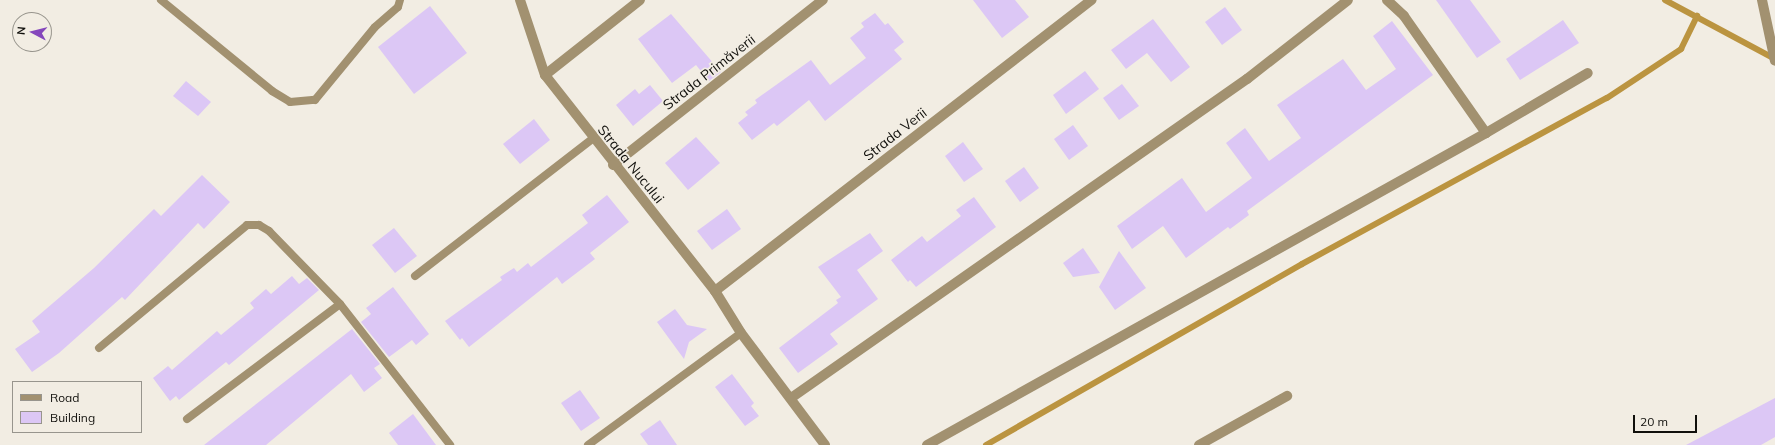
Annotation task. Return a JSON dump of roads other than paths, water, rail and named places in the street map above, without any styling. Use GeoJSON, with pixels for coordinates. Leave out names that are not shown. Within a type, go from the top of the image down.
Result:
{"type":"FeatureCollection","features":[{"type":"Feature","properties":{"kind":"street","name":"Strada Nucului"},"geometry":{"type":"LineString","coordinates":[[520,0],[545,75],[592,139],[715,291],[742,333],[825,445]]}},
{"type":"Feature","properties":{"kind":"street"},"geometry":{"type":"LineString","coordinates":[[545,75],[640,0]]}},
{"type":"Feature","properties":{"kind":"street","name":"Strada Primăverii"},"geometry":{"type":"LineString","coordinates":[[613,165],[823,0]]}},
{"type":"Feature","properties":{"kind":"street","name":"Strada Verii"},"geometry":{"type":"LineString","coordinates":[[715,291],[1092,0]]}},
{"type":"Feature","properties":{"kind":"street"},"geometry":{"type":"LineString","coordinates":[[791,398],[1247,80],[1348,0]]}},
{"type":"Feature","properties":{"kind":"street"},"geometry":{"type":"LineString","coordinates":[[1387,0],[1404,16],[1486,134]]}},
{"type":"Feature","properties":{"kind":"street"},"geometry":{"type":"LineString","coordinates":[[1763,4],[1775,61]]}},
{"type":"Feature","properties":{"kind":"street"},"geometry":{"type":"LineString","coordinates":[[927,445],[1486,134],[1588,72]]}},
{"type":"Feature","properties":{"kind":"street"},"geometry":{"type":"LineString","coordinates":[[1199,445],[1287,396]]}},
{"type":"Feature","properties":{"kind":"lane"},"geometry":{"type":"LineString","coordinates":[[161,0],[272,91],[290,102],[315,100],[375,27],[398,7],[400,0]]}},
{"type":"Feature","properties":{"kind":"lane"},"geometry":{"type":"LineString","coordinates":[[415,276],[592,139]]}},
{"type":"Feature","properties":{"kind":"lane"},"geometry":{"type":"LineString","coordinates":[[99,348],[247,225],[259,225],[269,231],[340,304],[450,445]]}},
{"type":"Feature","properties":{"kind":"lane"},"geometry":{"type":"LineString","coordinates":[[188,419],[340,304]]}},
{"type":"Feature","properties":{"kind":"lane"},"geometry":{"type":"LineString","coordinates":[[588,445],[742,333]]}},
{"type":"Feature","properties":{"kind":"waterway"},"geometry":{"type":"LineString","coordinates":[[1665,0],[1775,59]]}},
{"type":"Feature","properties":{"kind":"waterway"},"geometry":{"type":"LineString","coordinates":[[986,445],[1302,264],[1607,98],[1681,49],[1697,16]]}}]}
